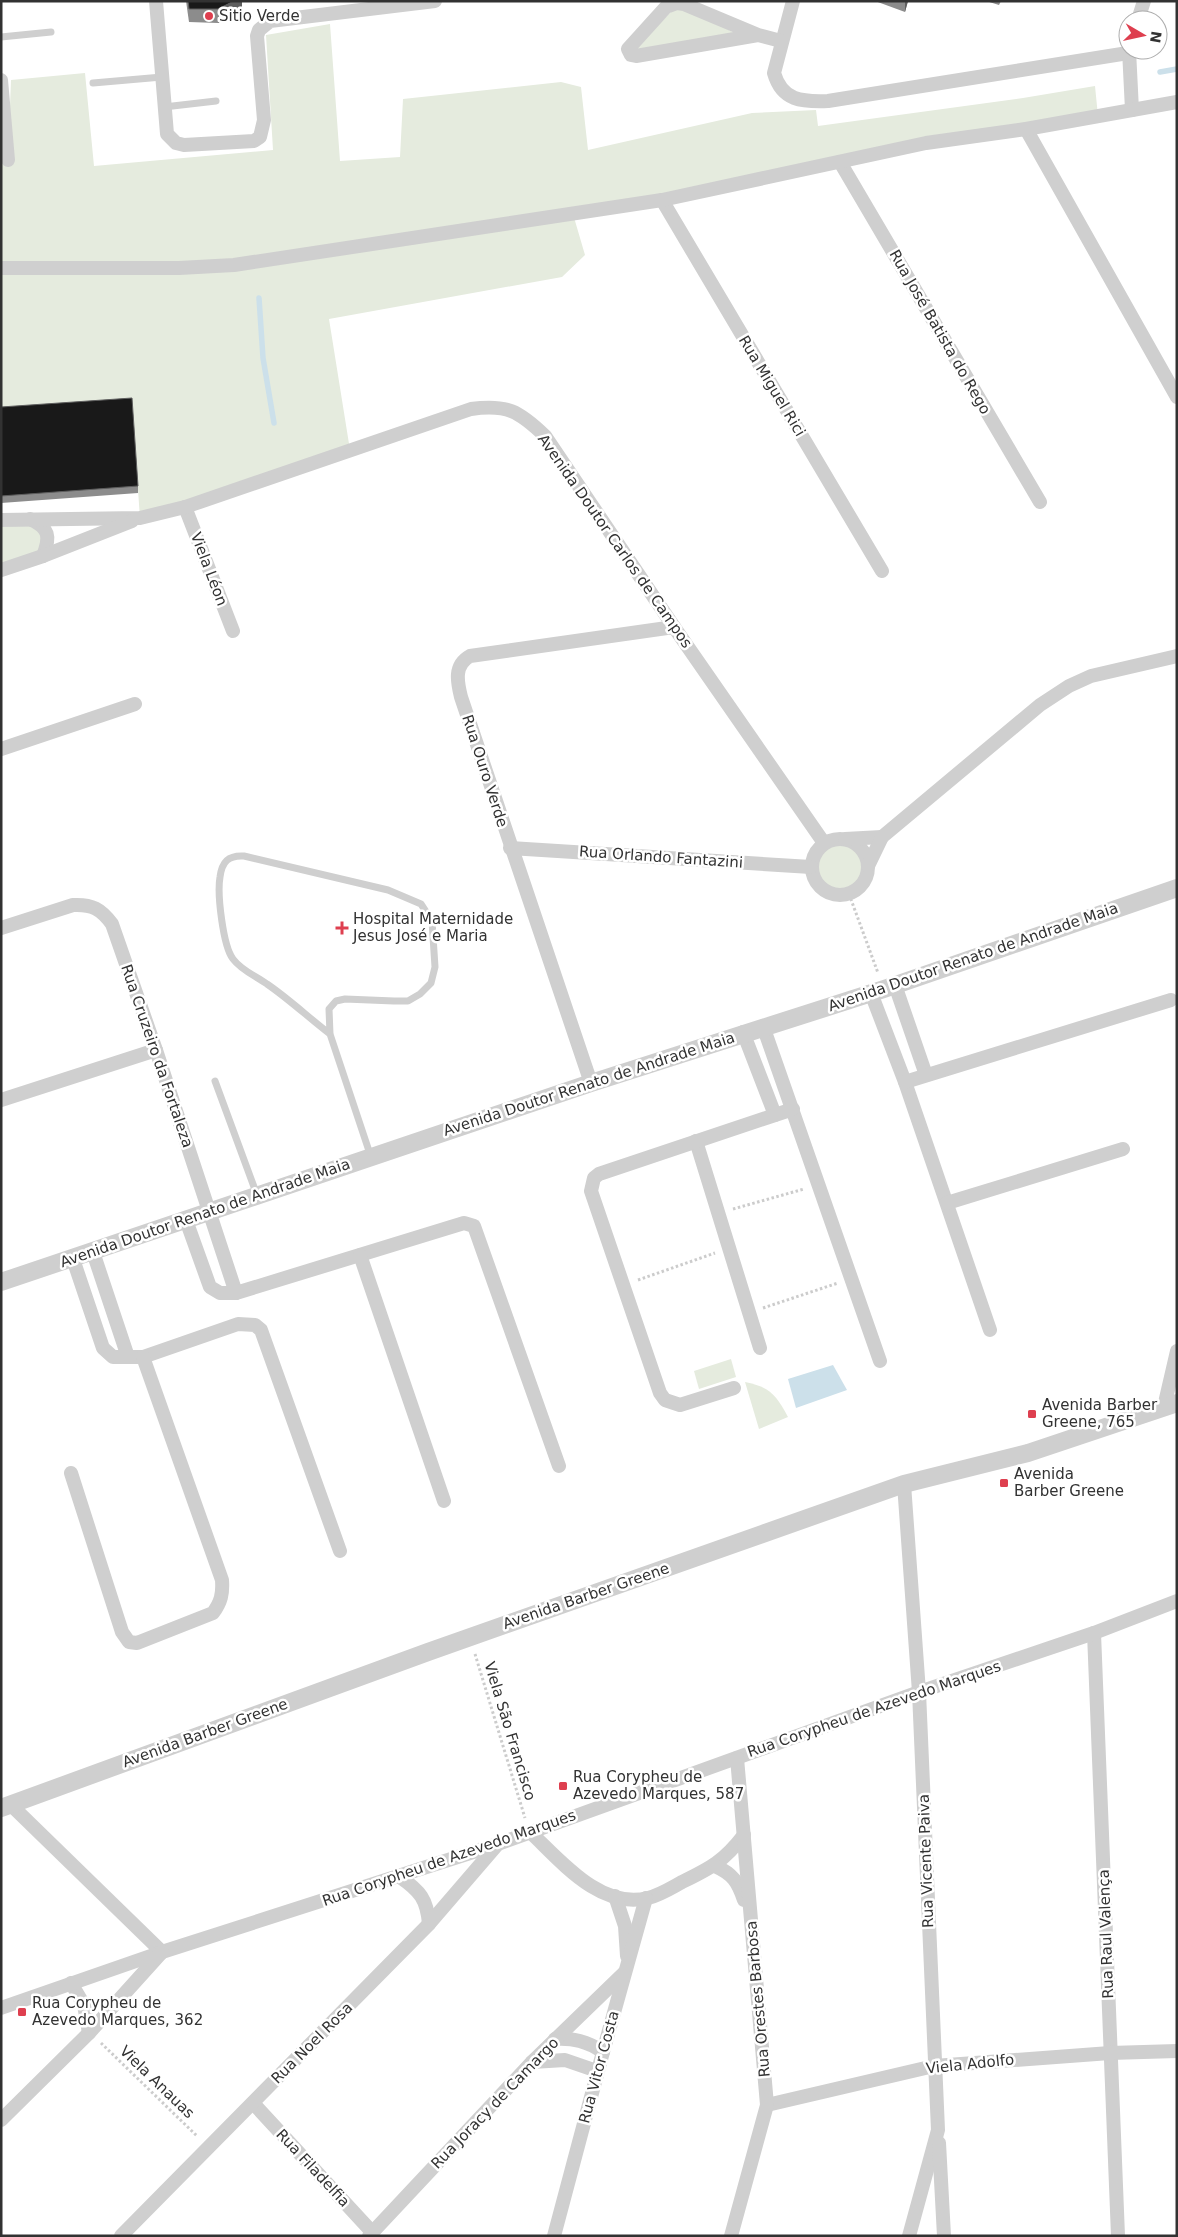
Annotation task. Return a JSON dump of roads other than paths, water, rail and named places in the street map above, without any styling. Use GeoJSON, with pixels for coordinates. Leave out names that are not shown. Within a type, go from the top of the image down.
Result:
{"type":"FeatureCollection","features":[{"type":"Feature","properties":{"kind":"street"},"geometry":{"type":"LineString","coordinates":[[156,1],[167,134],[176,143],[184,145],[254,141],[260,137],[264,120],[257,36],[259,30],[270,21],[434,1]]}},
{"type":"Feature","properties":{"kind":"street"},"geometry":{"type":"LineString","coordinates":[[793,1],[774,73],[777,84],[783,92],[796,99],[810,102],[828,101],[1118,54]]}},
{"type":"Feature","properties":{"kind":"street"},"geometry":{"type":"LineString","coordinates":[[758,35],[636,56],[631,55],[628,49],[666,7],[677,3],[758,35],[781,42]]}},
{"type":"Feature","properties":{"kind":"street"},"geometry":{"type":"LineString","coordinates":[[1129,60],[1132,110]]}},
{"type":"Feature","properties":{"kind":"street"},"geometry":{"type":"LineString","coordinates":[[1,80],[8,160]]}},
{"type":"Feature","properties":{"kind":"street"},"geometry":{"type":"LineString","coordinates":[[1,268],[59,266],[179,268],[234,265],[662,200],[926,143],[1026,129],[1177,102]]}},
{"type":"Feature","properties":{"kind":"street"},"geometry":{"type":"LineString","coordinates":[[1026,129],[1177,397]]}},
{"type":"Feature","properties":{"kind":"street","name":"Rua José Batista do Rego"},"geometry":{"type":"LineString","coordinates":[[840,162],[1040,502]]}},
{"type":"Feature","properties":{"kind":"street","name":"Rua Miguel Rici"},"geometry":{"type":"LineString","coordinates":[[662,200],[882,572]]}},
{"type":"Feature","properties":{"kind":"street","name":"Avenida Doutor Carlos de Campos"},"geometry":{"type":"LineString","coordinates":[[1,520],[27,518],[140,518],[185,507],[471,409],[492,406],[510,409],[526,417],[545,436],[674,627],[824,843]]}},
{"type":"Feature","properties":{"kind":"street","name":"Viela Léon"},"geometry":{"type":"LineString","coordinates":[[185,507],[233,631]]}},
{"type":"Feature","properties":{"kind":"street"},"geometry":{"type":"LineString","coordinates":[[27,518],[41,524],[47,533],[47,546],[43,556]]}},
{"type":"Feature","properties":{"kind":"street"},"geometry":{"type":"LineString","coordinates":[[1,570],[43,556],[140,518]]}},
{"type":"Feature","properties":{"kind":"street","name":"Rua Ouro Verde"},"geometry":{"type":"LineString","coordinates":[[591,1083],[510,848],[461,697],[458,669],[463,660],[470,656],[674,627]]}},
{"type":"Feature","properties":{"kind":"street"},"geometry":{"type":"LineString","coordinates":[[868,866],[882,836],[1040,705],[1069,686],[1091,676],[1177,656]]}},
{"type":"Feature","properties":{"kind":"street"},"geometry":{"type":"LineString","coordinates":[[1,749],[135,704]]}},
{"type":"Feature","properties":{"kind":"street"},"geometry":{"type":"LineString","coordinates":[[845,839],[854,842],[861,848],[866,856],[868,866],[867,875],[863,883],[849,894],[840,896],[823,890],[813,876],[811,867],[817,849],[830,840],[882,836]]}},
{"type":"Feature","properties":{"kind":"street","name":"Rua Orlando Fantazini"},"geometry":{"type":"LineString","coordinates":[[510,848],[811,867]]}},
{"type":"Feature","properties":{"kind":"street","name":"Avenida Doutor Renato de Andrade Maia"},"geometry":{"type":"LineString","coordinates":[[1,1282],[743,1032],[883,989],[1177,888]]}},
{"type":"Feature","properties":{"kind":"street","name":"Rua Cruzeiro da Fortaleza"},"geometry":{"type":"LineString","coordinates":[[1,928],[73,905],[85,905],[96,908],[112,924],[156,1050],[236,1293]]}},
{"type":"Feature","properties":{"kind":"street"},"geometry":{"type":"LineString","coordinates":[[883,989],[926,1075]]}},
{"type":"Feature","properties":{"kind":"street"},"geometry":{"type":"LineString","coordinates":[[883,989],[905,1082],[990,1330]]}},
{"type":"Feature","properties":{"kind":"street"},"geometry":{"type":"LineString","coordinates":[[905,1082],[1171,1000]]}},
{"type":"Feature","properties":{"kind":"street"},"geometry":{"type":"LineString","coordinates":[[763,1026],[794,1109],[880,1361]]}},
{"type":"Feature","properties":{"kind":"street"},"geometry":{"type":"LineString","coordinates":[[743,1032],[775,1115]]}},
{"type":"Feature","properties":{"kind":"street"},"geometry":{"type":"LineString","coordinates":[[1,1100],[156,1050]]}},
{"type":"Feature","properties":{"kind":"street"},"geometry":{"type":"LineString","coordinates":[[734,1388],[680,1405],[665,1400],[660,1393],[591,1191],[594,1178],[599,1174],[794,1109]]}},
{"type":"Feature","properties":{"kind":"street"},"geometry":{"type":"LineString","coordinates":[[696,1141],[751,1312],[760,1348]]}},
{"type":"Feature","properties":{"kind":"street"},"geometry":{"type":"LineString","coordinates":[[947,1203],[1123,1149]]}},
{"type":"Feature","properties":{"kind":"street"},"geometry":{"type":"LineString","coordinates":[[186,1220],[210,1287],[220,1293],[236,1293],[464,1223],[474,1226],[559,1466]]}},
{"type":"Feature","properties":{"kind":"street"},"geometry":{"type":"LineString","coordinates":[[93,1252],[128,1357]]}},
{"type":"Feature","properties":{"kind":"street"},"geometry":{"type":"LineString","coordinates":[[360,1255],[444,1501]]}},
{"type":"Feature","properties":{"kind":"street"},"geometry":{"type":"LineString","coordinates":[[73,1259],[102,1348],[113,1357],[142,1357],[238,1324],[255,1325],[261,1330],[340,1551]]}},
{"type":"Feature","properties":{"kind":"street"},"geometry":{"type":"LineString","coordinates":[[1170,1405],[1177,1351]]}},
{"type":"Feature","properties":{"kind":"street"},"geometry":{"type":"LineString","coordinates":[[71,1473],[122,1632],[129,1642],[138,1643],[213,1613],[220,1603],[223,1592],[222,1580],[142,1357]]}},
{"type":"Feature","properties":{"kind":"street","name":"Avenida Barber Greene"},"geometry":{"type":"LineString","coordinates":[[6,1806],[469,1637],[904,1484],[1028,1453],[1170,1405]]}},
{"type":"Feature","properties":{"kind":"street","name":"Rua Vicente Paiva"},"geometry":{"type":"LineString","coordinates":[[904,1484],[919,1692],[938,2130],[909,2236]]}},
{"type":"Feature","properties":{"kind":"street","name":"Rua Corypheu de Azevedo Marques"},"geometry":{"type":"LineString","coordinates":[[1,2008],[162,1952],[498,1844],[919,1692],[1094,1633],[1177,1601]]}},
{"type":"Feature","properties":{"kind":"street","name":"Rua Raul Valença"},"geometry":{"type":"LineString","coordinates":[[1094,1633],[1118,2236]]}},
{"type":"Feature","properties":{"kind":"street","name":"Rua Orestes Barbosa"},"geometry":{"type":"LineString","coordinates":[[731,2236],[767,2105],[737,1758]]}},
{"type":"Feature","properties":{"kind":"street"},"geometry":{"type":"LineString","coordinates":[[1,2120],[90,2033],[162,1952],[6,1806]]}},
{"type":"Feature","properties":{"kind":"street"},"geometry":{"type":"LineString","coordinates":[[530,1832],[578,1877],[599,1890],[630,1899],[646,1898],[715,1866],[731,1853],[744,1835]]}},
{"type":"Feature","properties":{"kind":"street","name":"Rua Noel Rosa"},"geometry":{"type":"LineString","coordinates":[[121,2236],[429,1924],[498,1844]]}},
{"type":"Feature","properties":{"kind":"street"},"geometry":{"type":"LineString","coordinates":[[715,1866],[727,1871],[738,1881],[751,1922]]}},
{"type":"Feature","properties":{"kind":"street"},"geometry":{"type":"LineString","coordinates":[[400,1877],[422,1895],[428,1908],[429,1924]]}},
{"type":"Feature","properties":{"kind":"street"},"geometry":{"type":"LineString","coordinates":[[615,1896],[625,1926],[626,1968]]}},
{"type":"Feature","properties":{"kind":"street","name":"Rua Vitor Costa"},"geometry":{"type":"LineString","coordinates":[[554,2236],[597,2071],[646,1898]]}},
{"type":"Feature","properties":{"kind":"street","name":"Rua Joracy de Camargo"},"geometry":{"type":"LineString","coordinates":[[371,2234],[532,2062],[626,1968]]}},
{"type":"Feature","properties":{"kind":"street"},"geometry":{"type":"LineString","coordinates":[[71,1983],[84,2005],[90,2033]]}},
{"type":"Feature","properties":{"kind":"street"},"geometry":{"type":"LineString","coordinates":[[555,2039],[592,2044],[603,2052]]}},
{"type":"Feature","properties":{"kind":"street","name":"Viela Adolfo"},"geometry":{"type":"LineString","coordinates":[[767,2105],[934,2066],[1177,2050]]}},
{"type":"Feature","properties":{"kind":"street"},"geometry":{"type":"LineString","coordinates":[[532,2062],[565,2060],[597,2071]]}},
{"type":"Feature","properties":{"kind":"street","name":"Rua Filadelfia"},"geometry":{"type":"LineString","coordinates":[[253,2103],[371,2234]]}},
{"type":"Feature","properties":{"kind":"street"},"geometry":{"type":"LineString","coordinates":[[938,2130],[944,2236]]}},
{"type":"Feature","properties":{"kind":"lane"},"geometry":{"type":"LineString","coordinates":[[1,37],[52,32]]}},
{"type":"Feature","properties":{"kind":"lane"},"geometry":{"type":"LineString","coordinates":[[93,83],[162,77]]}},
{"type":"Feature","properties":{"kind":"lane"},"geometry":{"type":"LineString","coordinates":[[164,107],[216,101]]}},
{"type":"Feature","properties":{"kind":"lane"},"geometry":{"type":"LineString","coordinates":[[330,1034],[269,984],[240,967],[232,958],[224,937],[219,880],[221,868],[227,859],[235,856],[244,856],[388,890],[421,904],[432,921],[435,967],[431,983],[420,994],[408,1001],[345,999],[336,1001],[329,1009],[330,1034],[371,1157]]}},
{"type":"Feature","properties":{"kind":"lane"},"geometry":{"type":"LineString","coordinates":[[215,1081],[257,1195]]}},
{"type":"Feature","properties":{"kind":"water"},"geometry":{"type":"Polygon","coordinates":[[[833,1365],[847,1390],[796,1408],[788,1379],[833,1365]]]}},
{"type":"Feature","properties":{"kind":"waterway"},"geometry":{"type":"LineString","coordinates":[[1160,72],[1177,69]]}},
{"type":"Feature","properties":{"kind":"waterway"},"geometry":{"type":"LineString","coordinates":[[259,298],[263,358],[274,423]]}},
{"type":"Feature","properties":{"kind":"place","name":"Sitio Verde"},"geometry":{"type":"Point","coordinates":[209,16]}},
{"type":"Feature","properties":{"kind":"place","name":"Hospital Maternidade Jesus José e Maria"},"geometry":{"type":"Point","coordinates":[342,928]}},
{"type":"Feature","properties":{"kind":"place","name":"Avenida Barber Greene, 765"},"geometry":{"type":"Point","coordinates":[1032,1414]}},
{"type":"Feature","properties":{"kind":"place","name":"Avenida Barber Greene"},"geometry":{"type":"Point","coordinates":[1004,1483]}},
{"type":"Feature","properties":{"kind":"place","name":"Rua Corypheu de Azevedo Marques, 587"},"geometry":{"type":"Point","coordinates":[563,1786]}},
{"type":"Feature","properties":{"kind":"place","name":"Rua Corypheu de Azevedo Marques, 362"},"geometry":{"type":"Point","coordinates":[22,2012]}}]}
